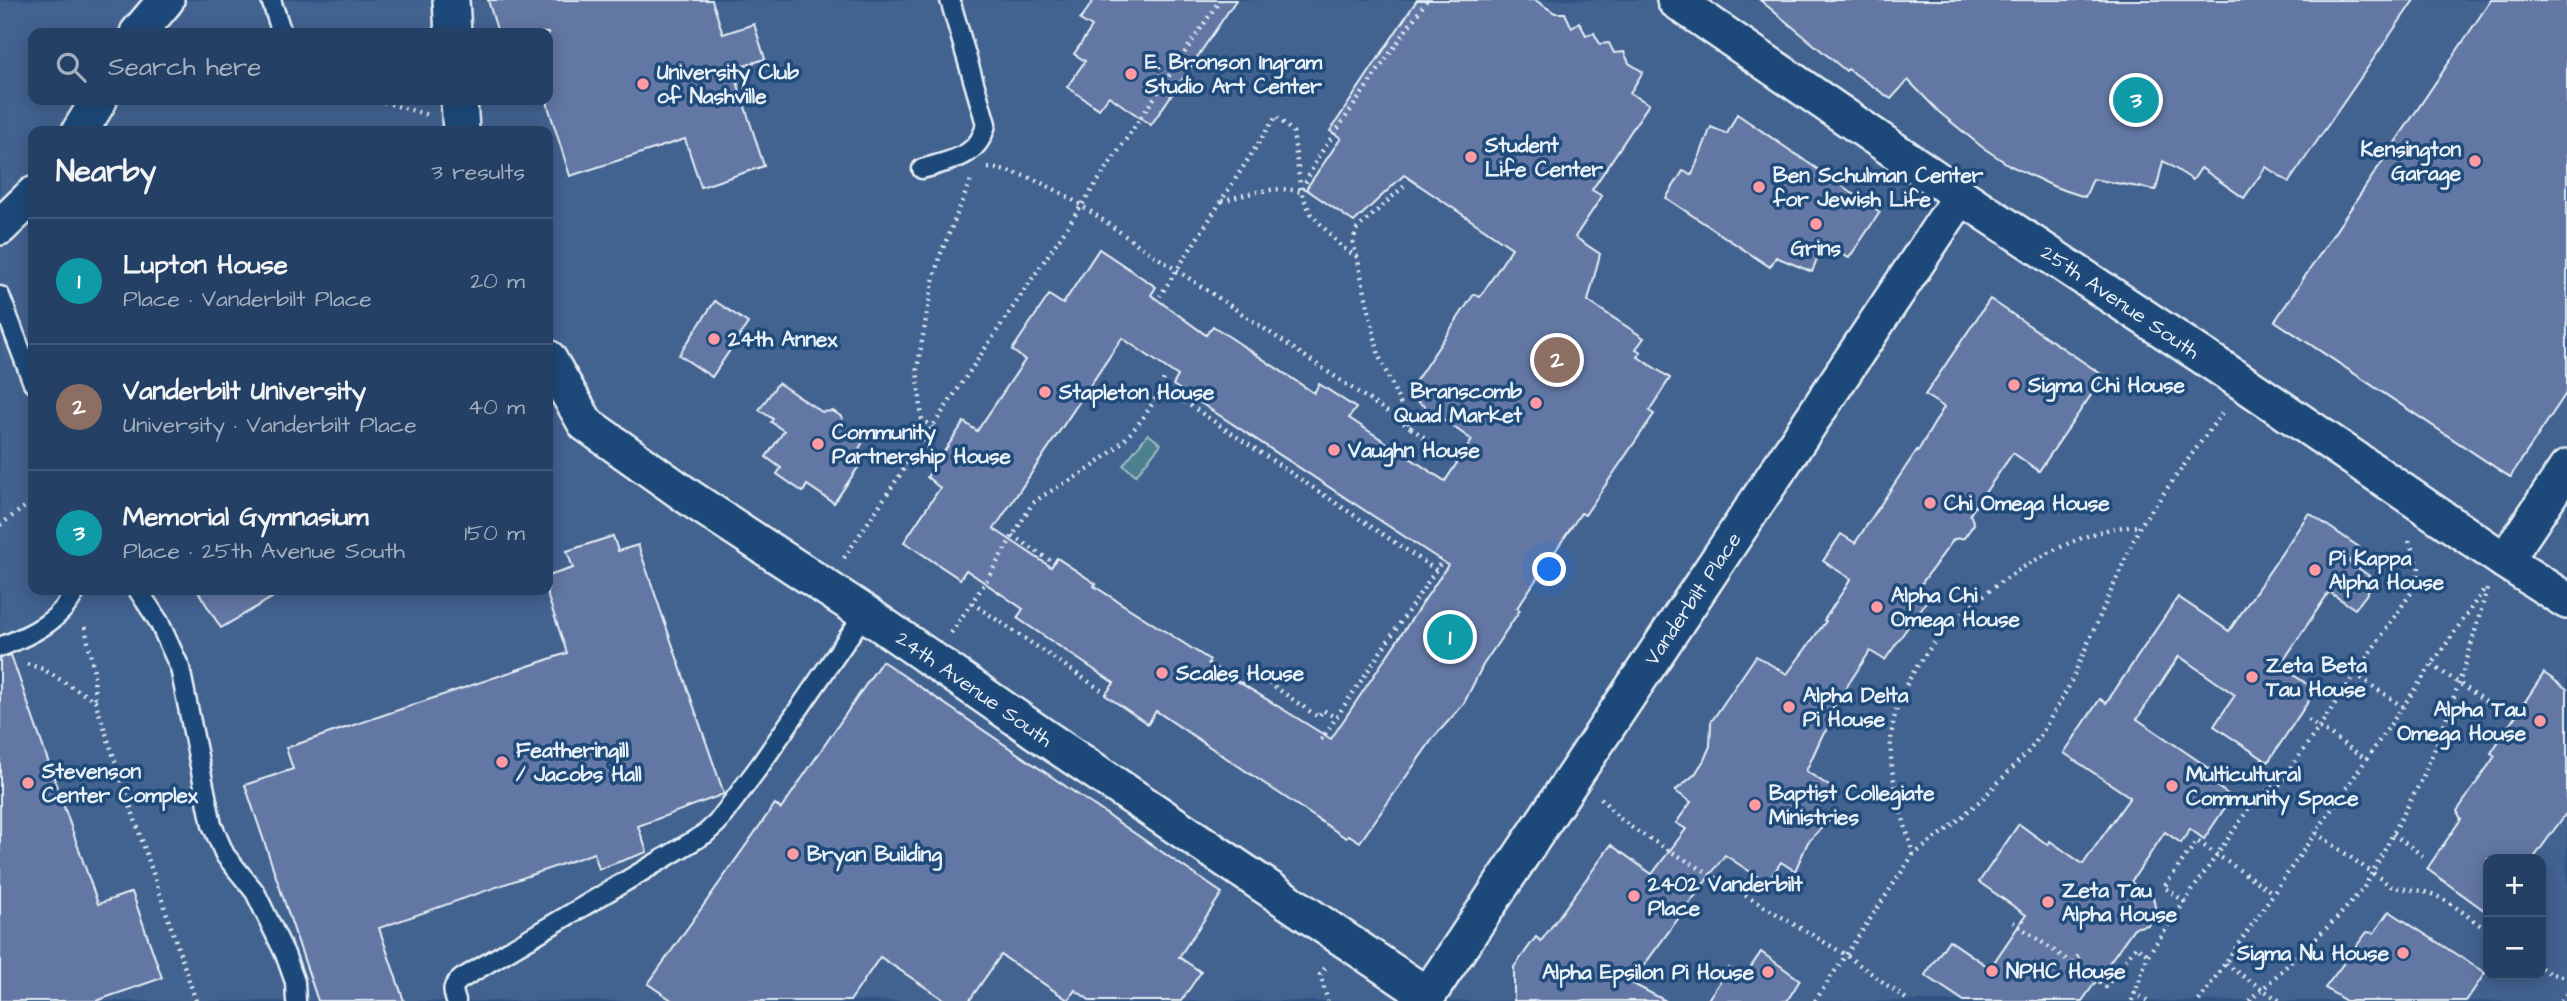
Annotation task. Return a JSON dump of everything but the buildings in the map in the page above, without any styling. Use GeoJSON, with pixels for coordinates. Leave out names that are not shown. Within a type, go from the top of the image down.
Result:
{"type":"FeatureCollection","features":[{"type":"Feature","properties":{"kind":"street"},"geometry":{"type":"LineString","coordinates":[[142,28],[166,0]]}},
{"type":"Feature","properties":{"kind":"street"},"geometry":{"type":"LineString","coordinates":[[451,0],[453,28]]}},
{"type":"Feature","properties":{"kind":"street","name":"25th Avenue South"},"geometry":{"type":"LineString","coordinates":[[1675,0],[1961,196],[2567,601]]}},
{"type":"Feature","properties":{"kind":"street"},"geometry":{"type":"LineString","coordinates":[[83,126],[96,105]]}},
{"type":"Feature","properties":{"kind":"street","name":"Vanderbilt Place"},"geometry":{"type":"LineString","coordinates":[[1429,999],[1961,196]]}},
{"type":"Feature","properties":{"kind":"street"},"geometry":{"type":"LineString","coordinates":[[0,227],[28,200]]}},
{"type":"Feature","properties":{"kind":"street","name":"24th Avenue South"},"geometry":{"type":"LineString","coordinates":[[553,367],[586,424],[693,500],[865,613],[1429,999]]}},
{"type":"Feature","properties":{"kind":"street"},"geometry":{"type":"LineString","coordinates":[[2505,561],[2567,468]]}},
{"type":"Feature","properties":{"kind":"lane"},"geometry":{"type":"LineString","coordinates":[[271,0],[280,28]]}},
{"type":"Feature","properties":{"kind":"lane"},"geometry":{"type":"LineString","coordinates":[[922,169],[972,151],[986,124],[950,0]]}},
{"type":"Feature","properties":{"kind":"lane"},"geometry":{"type":"LineString","coordinates":[[0,296],[28,370]]}},
{"type":"Feature","properties":{"kind":"lane"},"geometry":{"type":"LineString","coordinates":[[0,647],[30,635],[58,616],[73,595]]}},
{"type":"Feature","properties":{"kind":"lane"},"geometry":{"type":"LineString","coordinates":[[141,595],[159,622],[180,668],[212,825],[225,855],[256,892],[285,954],[295,982],[296,1001]]}},
{"type":"Feature","properties":{"kind":"lane"},"geometry":{"type":"LineString","coordinates":[[456,1001],[452,990],[461,979],[705,834],[717,823],[865,613]]}},
{"type":"Feature","properties":{"kind":"path"},"geometry":{"type":"LineString","coordinates":[[838,567],[1220,0]]}},
{"type":"Feature","properties":{"kind":"path"},"geometry":{"type":"LineString","coordinates":[[1301,192],[1318,157],[1427,0]]}},
{"type":"Feature","properties":{"kind":"path"},"geometry":{"type":"LineString","coordinates":[[400,105],[451,116]]}},
{"type":"Feature","properties":{"kind":"path"},"geometry":{"type":"LineString","coordinates":[[1160,296],[1276,116],[1293,132],[1301,192],[1311,214],[1342,247],[1357,257]]}},
{"type":"Feature","properties":{"kind":"path"},"geometry":{"type":"LineString","coordinates":[[981,169],[1006,171],[1058,192],[1458,461]]}},
{"type":"Feature","properties":{"kind":"path"},"geometry":{"type":"LineString","coordinates":[[933,428],[922,419],[917,369],[939,258],[974,174]]}},
{"type":"Feature","properties":{"kind":"path"},"geometry":{"type":"LineString","coordinates":[[1404,186],[1356,230],[1353,243],[1379,356],[1411,428]]}},
{"type":"Feature","properties":{"kind":"path"},"geometry":{"type":"LineString","coordinates":[[1221,202],[1279,190],[1292,189],[1301,192]]}},
{"type":"Feature","properties":{"kind":"path"},"geometry":{"type":"LineString","coordinates":[[946,640],[972,603],[1032,504],[1044,494],[1093,466],[1129,433],[1160,393],[1164,375]]}},
{"type":"Feature","properties":{"kind":"path"},"geometry":{"type":"LineString","coordinates":[[1161,386],[1436,570]]}},
{"type":"Feature","properties":{"kind":"path"},"geometry":{"type":"LineString","coordinates":[[1815,1001],[1913,855],[1982,799],[2029,751],[2042,733],[2068,688],[2140,526],[2225,407]]}},
{"type":"Feature","properties":{"kind":"path"},"geometry":{"type":"LineString","coordinates":[[0,525],[28,505]]}},
{"type":"Feature","properties":{"kind":"path"},"geometry":{"type":"LineString","coordinates":[[1913,855],[1893,784],[1890,757],[1892,728],[1902,697],[1932,644],[1952,623],[1989,593],[2046,554],[2105,530],[2140,526]]}},
{"type":"Feature","properties":{"kind":"path"},"geometry":{"type":"LineString","coordinates":[[2132,1001],[2148,955],[2258,795],[2280,784],[2417,584],[2417,559],[2403,529]]}},
{"type":"Feature","properties":{"kind":"path"},"geometry":{"type":"LineString","coordinates":[[1013,536],[1054,562]]}},
{"type":"Feature","properties":{"kind":"path"},"geometry":{"type":"LineString","coordinates":[[1321,740],[1442,561]]}},
{"type":"Feature","properties":{"kind":"path"},"geometry":{"type":"LineString","coordinates":[[2199,1001],[2488,584],[2459,684],[2433,754],[2372,872],[2362,889],[2338,917],[2250,1001]]}},
{"type":"Feature","properties":{"kind":"path"},"geometry":{"type":"LineString","coordinates":[[972,603],[1101,690]]}},
{"type":"Feature","properties":{"kind":"path"},"geometry":{"type":"LineString","coordinates":[[85,627],[94,671],[95,701],[196,1001]]}},
{"type":"Feature","properties":{"kind":"path"},"geometry":{"type":"LineString","coordinates":[[2338,662],[2403,707]]}},
{"type":"Feature","properties":{"kind":"path"},"geometry":{"type":"LineString","coordinates":[[27,664],[43,669],[95,701]]}},
{"type":"Feature","properties":{"kind":"path"},"geometry":{"type":"LineString","coordinates":[[2432,665],[2490,704]]}},
{"type":"Feature","properties":{"kind":"path"},"geometry":{"type":"LineString","coordinates":[[1242,684],[1249,674],[1256,673],[1318,717],[1323,710],[1336,718]]}},
{"type":"Feature","properties":{"kind":"path"},"geometry":{"type":"LineString","coordinates":[[2308,720],[2366,759]]}},
{"type":"Feature","properties":{"kind":"path"},"geometry":{"type":"LineString","coordinates":[[1600,797],[1617,816],[1635,830],[1846,955],[1909,1001]]}},
{"type":"Feature","properties":{"kind":"path"},"geometry":{"type":"LineString","coordinates":[[2316,832],[2392,886],[2404,891],[2424,891],[2446,901],[2483,927]]}},
{"type":"Feature","properties":{"kind":"path"},"geometry":{"type":"LineString","coordinates":[[2393,834],[2423,856]]}},
{"type":"Feature","properties":{"kind":"path"},"geometry":{"type":"LineString","coordinates":[[2185,902],[2164,887],[2197,841],[2273,893]]}},
{"type":"Feature","properties":{"kind":"path"},"geometry":{"type":"LineString","coordinates":[[2019,926],[2026,915]]}},
{"type":"Feature","properties":{"kind":"path"},"geometry":{"type":"LineString","coordinates":[[2013,922],[2106,987],[2136,946],[2148,955]]}},
{"type":"Feature","properties":{"kind":"path"},"geometry":{"type":"LineString","coordinates":[[2073,963],[2081,953]]}},
{"type":"Feature","properties":{"kind":"path"},"geometry":{"type":"LineString","coordinates":[[2225,964],[2280,1001]]}},
{"type":"Feature","properties":{"kind":"path"},"geometry":{"type":"LineString","coordinates":[[1325,968],[1320,975],[1328,1001]]}},
{"type":"Feature","properties":{"kind":"path"},"geometry":{"type":"LineString","coordinates":[[2071,981],[2081,969]]}},
{"type":"Feature","properties":{"kind":"path"},"geometry":{"type":"LineString","coordinates":[[2546,971],[2567,977]]}},
{"type":"Feature","properties":{"kind":"path"},"geometry":{"type":"LineString","coordinates":[[2134,992],[2147,1001]]}},
{"type":"Feature","properties":{"kind":"path"},"geometry":{"type":"LineString","coordinates":[[2561,1001],[2567,993]]}},
{"type":"Feature","properties":{"kind":"shaded area"},"geometry":{"type":"Polygon","coordinates":[[[0,0],[2567,0],[2567,1001],[0,1001],[0,0]]]}},
{"type":"Feature","properties":{"kind":"green space"},"geometry":{"type":"Polygon","coordinates":[[[1148,434],[1161,444],[1136,475],[1123,465],[1148,434]]]}},
{"type":"Feature","properties":{"kind":"place","name":"E. Bronson Ingram Studio Art Center"},"geometry":{"type":"Point","coordinates":[1131,74]}},
{"type":"Feature","properties":{"kind":"place","name":"University Club of Nashville"},"geometry":{"type":"Point","coordinates":[643,84]}},
{"type":"Feature","properties":{"kind":"place","name":"Memorial Gymnasium"},"geometry":{"type":"Point","coordinates":[2136,100]}},
{"type":"Feature","properties":{"kind":"place","name":"Student Life Center"},"geometry":{"type":"Point","coordinates":[1471,157]}},
{"type":"Feature","properties":{"kind":"place","name":"Kensington Garage"},"geometry":{"type":"Point","coordinates":[2475,161]}},
{"type":"Feature","properties":{"kind":"place","name":"Ben Schulman Center for Jewish Life"},"geometry":{"type":"Point","coordinates":[1759,187]}},
{"type":"Feature","properties":{"kind":"place","name":"Grins"},"geometry":{"type":"Point","coordinates":[1816,224]}},
{"type":"Feature","properties":{"kind":"place","name":"24th Annex"},"geometry":{"type":"Point","coordinates":[714,339]}},
{"type":"Feature","properties":{"kind":"place","name":"Vanderbilt University"},"geometry":{"type":"Point","coordinates":[1557,360]}},
{"type":"Feature","properties":{"kind":"place","name":"Sigma Chi House"},"geometry":{"type":"Point","coordinates":[2014,385]}},
{"type":"Feature","properties":{"kind":"place","name":"Stapleton House"},"geometry":{"type":"Point","coordinates":[1045,392]}},
{"type":"Feature","properties":{"kind":"place","name":"Branscomb Quad Market"},"geometry":{"type":"Point","coordinates":[1536,403]}},
{"type":"Feature","properties":{"kind":"place","name":"Community Partnership House"},"geometry":{"type":"Point","coordinates":[818,444]}},
{"type":"Feature","properties":{"kind":"place","name":"Vaughn House"},"geometry":{"type":"Point","coordinates":[1334,450]}},
{"type":"Feature","properties":{"kind":"place","name":"Chi Omega House"},"geometry":{"type":"Point","coordinates":[1930,503]}},
{"type":"Feature","properties":{"kind":"place","name":"Pi Kappa Alpha House"},"geometry":{"type":"Point","coordinates":[2315,570]}},
{"type":"Feature","properties":{"kind":"place","name":"Alpha Chi Omega House"},"geometry":{"type":"Point","coordinates":[1877,607]}},
{"type":"Feature","properties":{"kind":"place","name":"Lupton House"},"geometry":{"type":"Point","coordinates":[1450,637]}},
{"type":"Feature","properties":{"kind":"place","name":"Scales House"},"geometry":{"type":"Point","coordinates":[1162,673]}},
{"type":"Feature","properties":{"kind":"place","name":"Zeta Beta Tau House"},"geometry":{"type":"Point","coordinates":[2252,677]}},
{"type":"Feature","properties":{"kind":"place","name":"Alpha Delta Pi House"},"geometry":{"type":"Point","coordinates":[1789,707]}},
{"type":"Feature","properties":{"kind":"place","name":"Alpha Tau Omega House"},"geometry":{"type":"Point","coordinates":[2540,721]}},
{"type":"Feature","properties":{"kind":"place","name":"Featheringill / Jacobs Hall"},"geometry":{"type":"Point","coordinates":[502,762]}},
{"type":"Feature","properties":{"kind":"place","name":"Stevenson Center Complex"},"geometry":{"type":"Point","coordinates":[28,783]}},
{"type":"Feature","properties":{"kind":"place","name":"Multicultural Community Space"},"geometry":{"type":"Point","coordinates":[2172,786]}},
{"type":"Feature","properties":{"kind":"place","name":"Baptist Collegiate Ministries"},"geometry":{"type":"Point","coordinates":[1755,805]}},
{"type":"Feature","properties":{"kind":"place","name":"Bryan Building"},"geometry":{"type":"Point","coordinates":[793,854]}},
{"type":"Feature","properties":{"kind":"place","name":"2402 Vanderbilt Place"},"geometry":{"type":"Point","coordinates":[1634,896]}},
{"type":"Feature","properties":{"kind":"place","name":"Zeta Tau Alpha House"},"geometry":{"type":"Point","coordinates":[2048,902]}},
{"type":"Feature","properties":{"kind":"place","name":"Sigma Nu House"},"geometry":{"type":"Point","coordinates":[2403,953]}},
{"type":"Feature","properties":{"kind":"place","name":"NPHC House"},"geometry":{"type":"Point","coordinates":[1992,971]}},
{"type":"Feature","properties":{"kind":"place","name":"Alpha Epsilon Pi House"},"geometry":{"type":"Point","coordinates":[1768,972]}}]}
